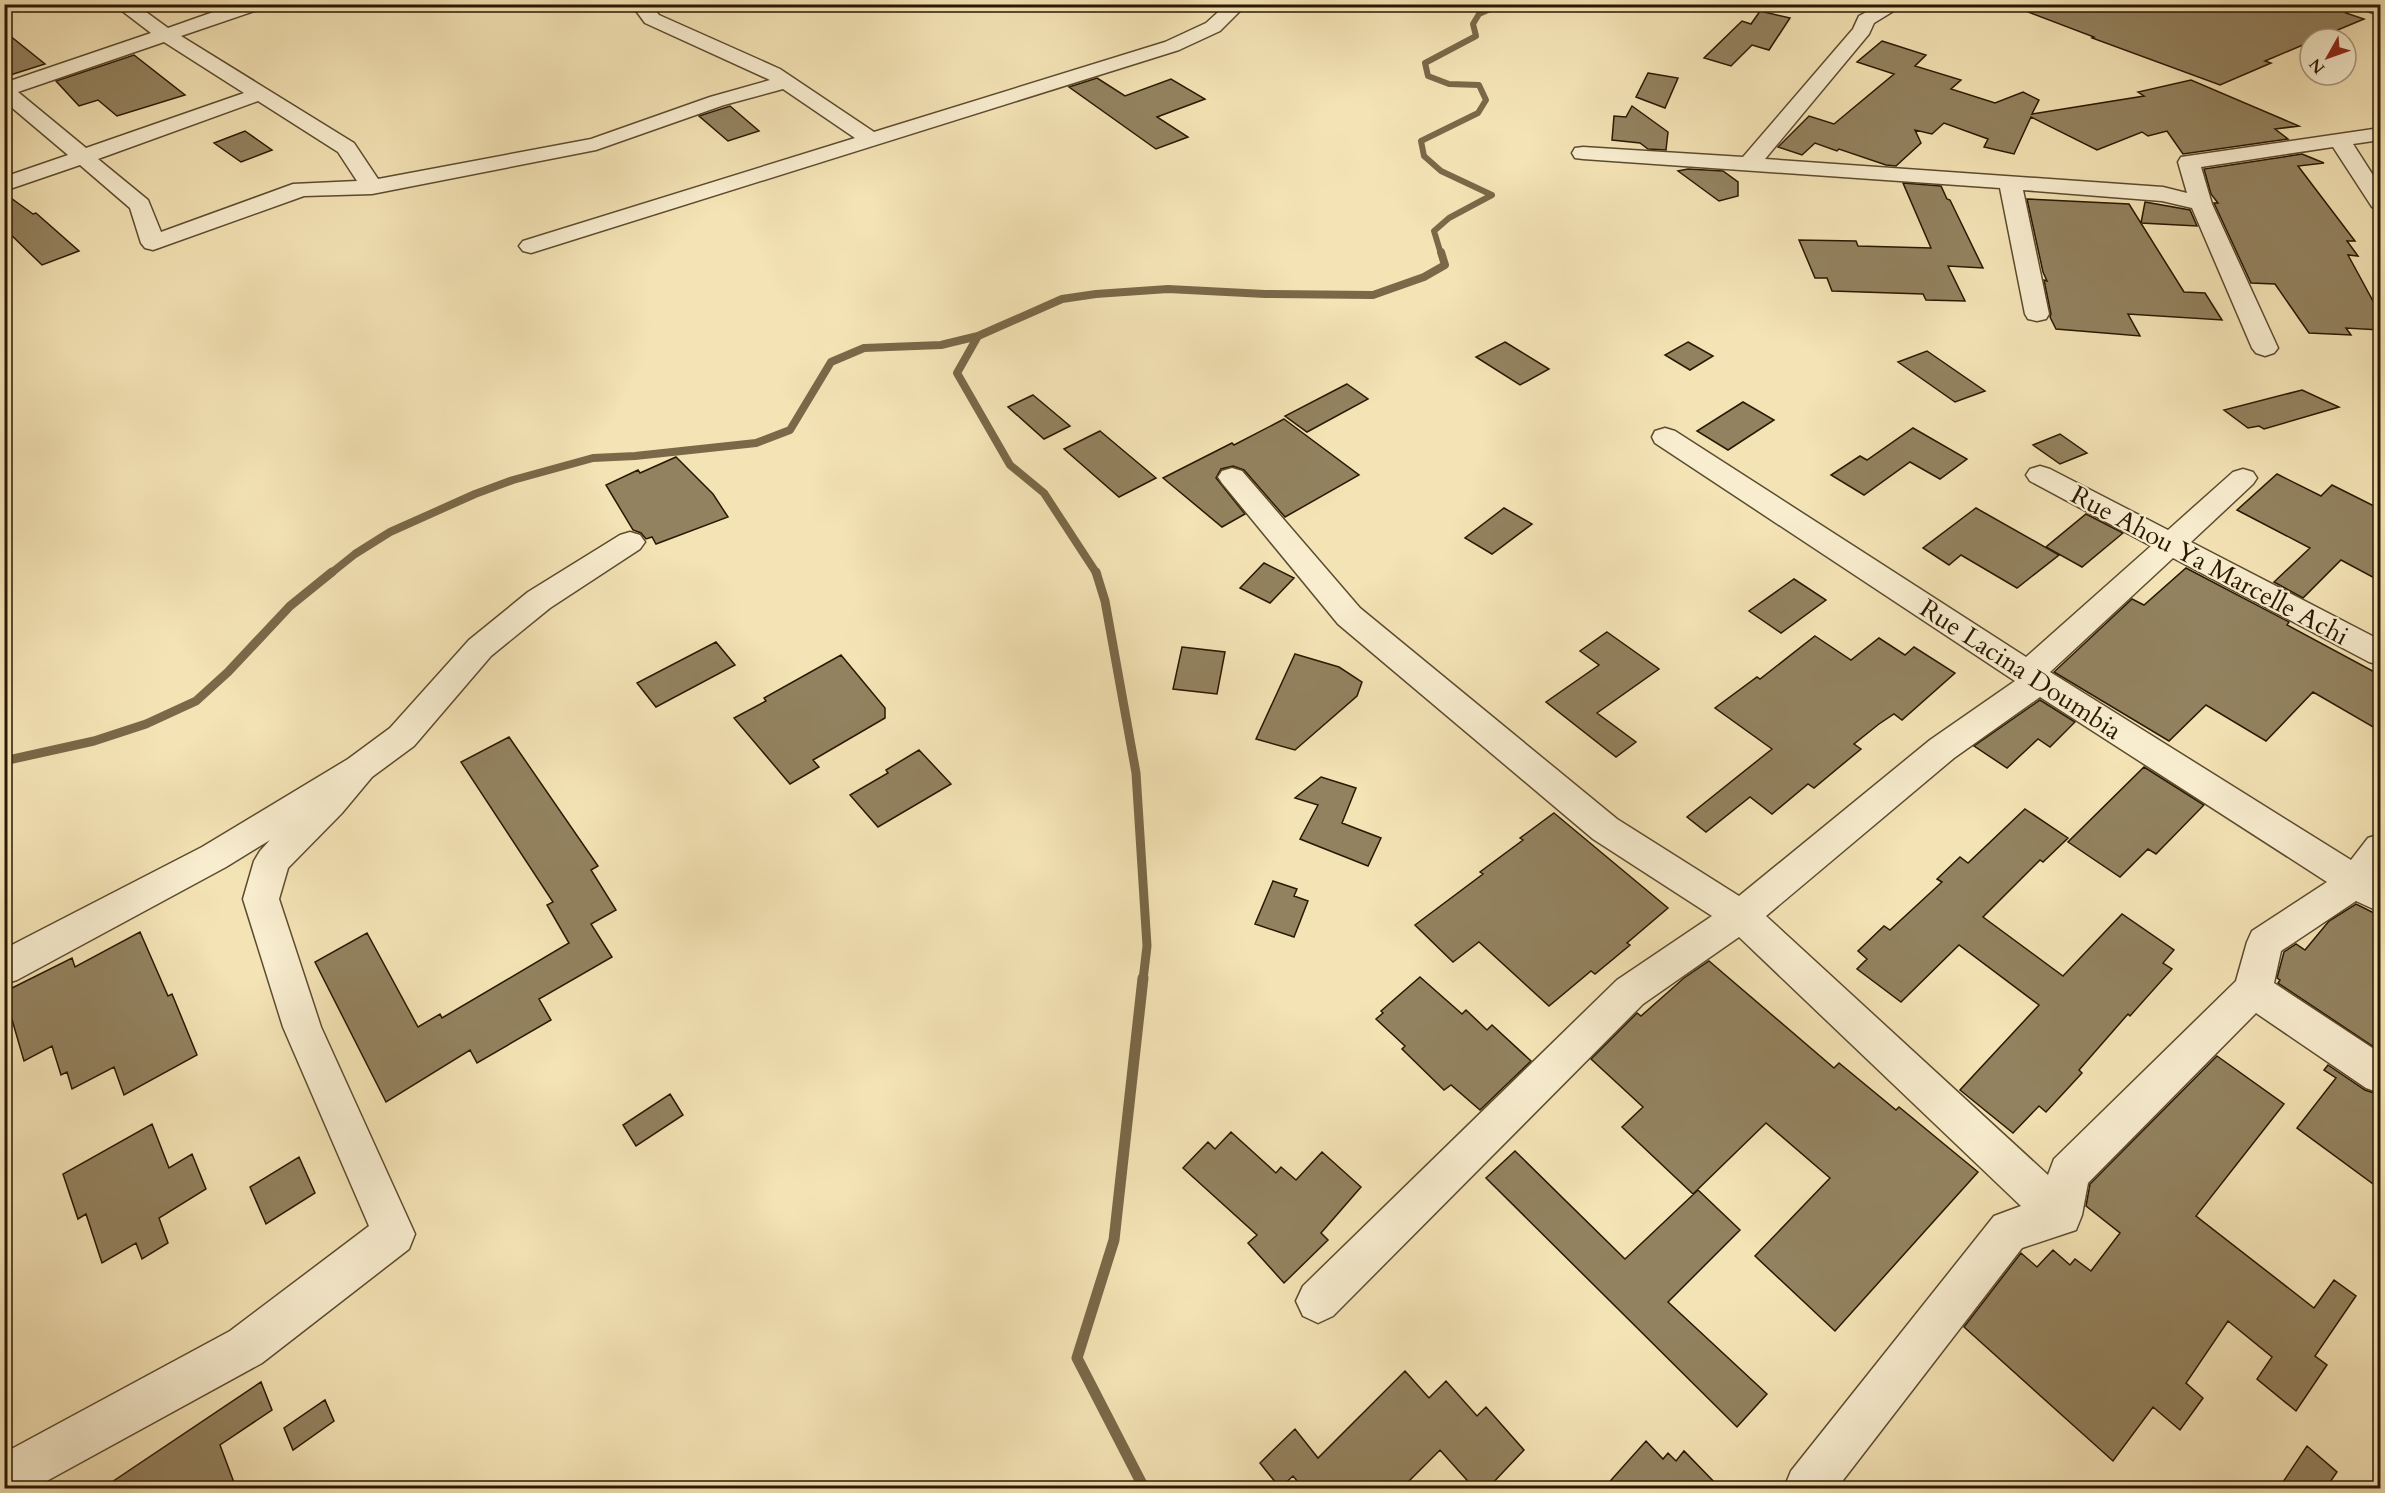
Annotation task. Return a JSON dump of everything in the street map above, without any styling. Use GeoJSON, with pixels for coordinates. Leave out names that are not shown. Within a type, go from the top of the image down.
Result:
{"type":"FeatureCollection","features":[{"type":"Feature","properties":{"kind":"street"},"geometry":{"type":"LineString","coordinates":[[122,4],[165,35],[346,148],[372,187]]}},
{"type":"Feature","properties":{"kind":"street"},"geometry":{"type":"LineString","coordinates":[[640,4],[652,19],[773,73],[872,140]]}},
{"type":"Feature","properties":{"kind":"street"},"geometry":{"type":"LineString","coordinates":[[531,246],[1172,46],[1213,27],[1238,4]]}},
{"type":"Feature","properties":{"kind":"street"},"geometry":{"type":"LineString","coordinates":[[1749,164],[1862,30],[1866,21],[1896,4]]}},
{"type":"Feature","properties":{"kind":"street"},"geometry":{"type":"LineString","coordinates":[[2365,4],[2380,10]]}},
{"type":"Feature","properties":{"kind":"street"},"geometry":{"type":"LineString","coordinates":[[4,90],[254,5]]}},
{"type":"Feature","properties":{"kind":"street"},"geometry":{"type":"LineString","coordinates":[[4,90],[140,205],[153,243],[301,189],[372,187],[596,144],[717,101],[787,82]]}},
{"type":"Feature","properties":{"kind":"street"},"geometry":{"type":"LineString","coordinates":[[4,185],[259,94]]}},
{"type":"Feature","properties":{"kind":"street"},"geometry":{"type":"LineString","coordinates":[[2265,348],[2201,204],[2189,162],[2380,134]]}},
{"type":"Feature","properties":{"kind":"street"},"geometry":{"type":"LineString","coordinates":[[2339,140],[2380,202]]}},
{"type":"Feature","properties":{"kind":"street"},"geometry":{"type":"LineString","coordinates":[[1583,153],[2163,194],[2201,204]]}},
{"type":"Feature","properties":{"kind":"street"},"geometry":{"type":"LineString","coordinates":[[2010,183],[2037,314]]}},
{"type":"Feature","properties":{"kind":"street","name":"Rue Lacina Doumbia"},"geometry":{"type":"LineString","coordinates":[[1665,437],[2039,681],[2368,890]]}},
{"type":"Feature","properties":{"kind":"street","name":"Rue Ahou Ya Marcelle Achi"},"geometry":{"type":"LineString","coordinates":[[2040,475],[2380,654]]}},
{"type":"Feature","properties":{"kind":"street"},"geometry":{"type":"LineString","coordinates":[[1232,477],[1349,616],[1605,829],[1741,916],[2061,1215]]}},
{"type":"Feature","properties":{"kind":"street"},"geometry":{"type":"LineString","coordinates":[[1318,1301],[1630,992],[1741,916],[1942,749],[2039,681],[2033,669],[2243,478]]}},
{"type":"Feature","properties":{"kind":"street"},"geometry":{"type":"LineString","coordinates":[[4,968],[214,857],[360,768],[402,737],[480,648],[539,600],[630,542]]}},
{"type":"Feature","properties":{"kind":"street"},"geometry":{"type":"LineString","coordinates":[[4,1479],[246,1347],[394,1234],[302,1027],[261,899],[272,861],[330,803],[360,768]]}},
{"type":"Feature","properties":{"kind":"street"},"geometry":{"type":"LineString","coordinates":[[2061,1215],[2068,1173],[2253,990],[2265,942],[2368,890],[2380,848]]}},
{"type":"Feature","properties":{"kind":"street"},"geometry":{"type":"LineString","coordinates":[[2253,990],[2380,1075]]}},
{"type":"Feature","properties":{"kind":"street"},"geometry":{"type":"LineString","coordinates":[[1808,1488],[2009,1231],[2061,1215]]}},
{"type":"Feature","properties":{"kind":"building"},"geometry":{"type":"Polygon","coordinates":[[[2015,4],[2354,4],[2355,7],[2346,13],[2364,19],[2345,27],[2298,27],[2298,47],[2265,61],[2271,63],[2220,85],[2015,7],[2015,4]]]}},
{"type":"Feature","properties":{"kind":"building"},"geometry":{"type":"Polygon","coordinates":[[[1760,11],[1790,18],[1769,50],[1752,45],[1731,66],[1704,58],[1742,21],[1751,24],[1760,11]]]}},
{"type":"Feature","properties":{"kind":"building"},"geometry":{"type":"Polygon","coordinates":[[[4,31],[45,64],[4,77],[4,31]]]}},
{"type":"Feature","properties":{"kind":"building"},"geometry":{"type":"Polygon","coordinates":[[[1882,41],[1926,55],[1915,66],[1961,80],[1951,89],[1995,103],[2023,92],[2039,100],[2032,114],[2144,96],[2138,92],[2191,80],[2299,126],[2275,129],[2288,139],[2183,154],[2167,131],[2148,136],[2142,132],[2097,150],[2031,117],[2014,154],[1984,147],[1988,139],[1944,123],[1932,134],[1915,130],[1921,143],[1896,166],[1815,143],[1802,155],[1778,147],[1809,116],[1834,124],[1894,74],[1857,62],[1882,41]]]}},
{"type":"Feature","properties":{"kind":"building"},"geometry":{"type":"Polygon","coordinates":[[[134,55],[185,95],[117,116],[98,100],[79,106],[56,81],[134,55]]]}},
{"type":"Feature","properties":{"kind":"building"},"geometry":{"type":"Polygon","coordinates":[[[1648,73],[1678,78],[1665,108],[1636,97],[1648,73]]]}},
{"type":"Feature","properties":{"kind":"building"},"geometry":{"type":"Polygon","coordinates":[[[1097,78],[1125,96],[1171,79],[1205,99],[1157,117],[1188,137],[1156,149],[1069,87],[1097,78]]]}},
{"type":"Feature","properties":{"kind":"building"},"geometry":{"type":"Polygon","coordinates":[[[730,106],[759,131],[728,141],[699,116],[730,106]]]}},
{"type":"Feature","properties":{"kind":"building"},"geometry":{"type":"Polygon","coordinates":[[[1632,106],[1668,132],[1666,150],[1648,149],[1640,143],[1612,140],[1614,116],[1626,117],[1632,106]]]}},
{"type":"Feature","properties":{"kind":"building"},"geometry":{"type":"Polygon","coordinates":[[[245,131],[272,150],[241,162],[214,143],[245,131]]]}},
{"type":"Feature","properties":{"kind":"building"},"geometry":{"type":"Polygon","coordinates":[[[2302,154],[2324,163],[2298,166],[2355,241],[2347,241],[2358,256],[2348,255],[2380,314],[2380,330],[2346,328],[2351,335],[2309,333],[2275,284],[2251,283],[2214,203],[2218,203],[2211,194],[2204,169],[2302,154]]]}},
{"type":"Feature","properties":{"kind":"building"},"geometry":{"type":"Polygon","coordinates":[[[1688,169],[1723,171],[1738,182],[1738,196],[1719,201],[1678,171],[1688,169]]]}},
{"type":"Feature","properties":{"kind":"building"},"geometry":{"type":"Polygon","coordinates":[[[1903,183],[1941,186],[1947,199],[1950,200],[1983,268],[1948,266],[1965,301],[1926,300],[1923,294],[1832,291],[1827,278],[1815,278],[1799,240],[1856,241],[1858,246],[1931,248],[1903,183]]]}},
{"type":"Feature","properties":{"kind":"building"},"geometry":{"type":"Polygon","coordinates":[[[4,193],[33,214],[36,213],[79,251],[42,265],[4,228],[4,193]]]}},
{"type":"Feature","properties":{"kind":"building"},"geometry":{"type":"Polygon","coordinates":[[[2027,199],[2129,204],[2184,292],[2205,293],[2222,320],[2128,314],[2140,336],[2056,329],[2050,317],[2044,280],[2047,281],[2027,199]]]}},
{"type":"Feature","properties":{"kind":"building"},"geometry":{"type":"Polygon","coordinates":[[[2145,202],[2190,210],[2197,226],[2141,223],[2145,202]]]}},
{"type":"Feature","properties":{"kind":"building"},"geometry":{"type":"Polygon","coordinates":[[[1505,342],[1549,369],[1520,385],[1476,357],[1505,342]]]}},
{"type":"Feature","properties":{"kind":"building"},"geometry":{"type":"Polygon","coordinates":[[[1688,342],[1713,356],[1690,370],[1665,355],[1688,342]]]}},
{"type":"Feature","properties":{"kind":"building"},"geometry":{"type":"Polygon","coordinates":[[[1927,351],[1985,391],[1955,402],[1898,362],[1927,351]]]}},
{"type":"Feature","properties":{"kind":"building"},"geometry":{"type":"Polygon","coordinates":[[[1347,384],[1368,399],[1307,432],[1285,416],[1347,384]]]}},
{"type":"Feature","properties":{"kind":"building"},"geometry":{"type":"Polygon","coordinates":[[[2302,390],[2339,407],[2264,429],[2259,426],[2248,428],[2224,410],[2302,390]]]}},
{"type":"Feature","properties":{"kind":"building"},"geometry":{"type":"Polygon","coordinates":[[[1033,395],[1070,426],[1044,439],[1008,407],[1033,395]]]}},
{"type":"Feature","properties":{"kind":"building"},"geometry":{"type":"Polygon","coordinates":[[[1743,402],[1774,420],[1728,450],[1697,431],[1743,402]]]}},
{"type":"Feature","properties":{"kind":"building"},"geometry":{"type":"Polygon","coordinates":[[[1284,419],[1359,475],[1285,517],[1244,470],[1233,466],[1221,469],[1216,478],[1245,514],[1222,527],[1163,478],[1232,443],[1234,445],[1284,419]]]}},
{"type":"Feature","properties":{"kind":"building"},"geometry":{"type":"Polygon","coordinates":[[[1913,428],[1967,459],[1940,479],[1910,462],[1864,495],[1831,475],[1860,456],[1867,460],[1913,428]]]}},
{"type":"Feature","properties":{"kind":"building"},"geometry":{"type":"Polygon","coordinates":[[[1100,431],[1156,478],[1119,497],[1064,449],[1100,431]]]}},
{"type":"Feature","properties":{"kind":"building"},"geometry":{"type":"Polygon","coordinates":[[[2060,434],[2087,453],[2060,464],[2033,445],[2060,434]]]}},
{"type":"Feature","properties":{"kind":"building"},"geometry":{"type":"Polygon","coordinates":[[[676,457],[713,494],[728,517],[656,544],[652,537],[646,539],[641,533],[633,530],[606,485],[638,470],[640,473],[676,457]]]}},
{"type":"Feature","properties":{"kind":"building"},"geometry":{"type":"Polygon","coordinates":[[[2277,474],[2321,496],[2332,485],[2380,509],[2380,581],[2341,560],[2303,598],[2274,582],[2310,548],[2237,510],[2277,474]]]}},
{"type":"Feature","properties":{"kind":"building"},"geometry":{"type":"Polygon","coordinates":[[[1504,508],[1532,524],[1492,554],[1465,538],[1504,508]]]}},
{"type":"Feature","properties":{"kind":"building"},"geometry":{"type":"Polygon","coordinates":[[[1976,508],[2059,555],[2017,588],[1961,555],[1949,565],[1923,548],[1976,508]]]}},
{"type":"Feature","properties":{"kind":"building"},"geometry":{"type":"Polygon","coordinates":[[[2086,514],[2123,533],[2082,567],[2046,547],[2086,514]]]}},
{"type":"Feature","properties":{"kind":"building"},"geometry":{"type":"Polygon","coordinates":[[[1264,563],[1294,578],[1270,603],[1240,588],[1264,563]]]}},
{"type":"Feature","properties":{"kind":"building"},"geometry":{"type":"Polygon","coordinates":[[[2186,568],[2289,622],[2287,625],[2380,675],[2380,731],[2313,692],[2266,741],[2206,705],[2169,741],[2054,672],[2132,599],[2144,605],[2186,568]]]}},
{"type":"Feature","properties":{"kind":"building"},"geometry":{"type":"Polygon","coordinates":[[[1794,579],[1826,600],[1781,633],[1749,611],[1794,579]]]}},
{"type":"Feature","properties":{"kind":"building"},"geometry":{"type":"Polygon","coordinates":[[[1607,632],[1659,669],[1597,713],[1636,742],[1616,757],[1546,702],[1599,665],[1580,651],[1607,632]]]}},
{"type":"Feature","properties":{"kind":"building"},"geometry":{"type":"Polygon","coordinates":[[[1815,636],[1851,660],[1879,638],[1905,655],[1914,647],[1955,673],[1902,720],[1894,714],[1854,744],[1861,749],[1814,788],[1808,784],[1772,814],[1750,797],[1706,832],[1687,817],[1772,749],[1715,708],[1757,677],[1760,679],[1815,636]]]}},
{"type":"Feature","properties":{"kind":"building"},"geometry":{"type":"Polygon","coordinates":[[[716,642],[735,665],[656,707],[637,683],[716,642]]]}},
{"type":"Feature","properties":{"kind":"building"},"geometry":{"type":"Polygon","coordinates":[[[1182,647],[1225,652],[1217,694],[1173,689],[1182,647]]]}},
{"type":"Feature","properties":{"kind":"building"},"geometry":{"type":"Polygon","coordinates":[[[1295,654],[1339,667],[1362,682],[1357,696],[1295,750],[1256,739],[1295,654]]]}},
{"type":"Feature","properties":{"kind":"building"},"geometry":{"type":"Polygon","coordinates":[[[841,655],[885,708],[885,718],[813,760],[819,767],[790,784],[734,718],[766,701],[764,698],[841,655]]]}},
{"type":"Feature","properties":{"kind":"building"},"geometry":{"type":"Polygon","coordinates":[[[2040,700],[2075,722],[2050,747],[2038,739],[2007,768],[1974,746],[2040,700]]]}},
{"type":"Feature","properties":{"kind":"building"},"geometry":{"type":"Polygon","coordinates":[[[509,737],[598,866],[591,870],[616,910],[591,924],[612,957],[539,999],[551,1020],[477,1063],[470,1050],[386,1102],[315,962],[367,933],[418,1027],[440,1014],[442,1018],[569,943],[547,905],[553,902],[461,762],[509,737]]]}},
{"type":"Feature","properties":{"kind":"building"},"geometry":{"type":"Polygon","coordinates":[[[919,750],[951,784],[878,827],[850,795],[888,773],[886,770],[919,750]]]}},
{"type":"Feature","properties":{"kind":"building"},"geometry":{"type":"Polygon","coordinates":[[[2144,767],[2204,805],[2156,854],[2148,849],[2120,877],[2068,842],[2144,767]]]}},
{"type":"Feature","properties":{"kind":"building"},"geometry":{"type":"Polygon","coordinates":[[[1321,777],[1356,788],[1342,823],[1381,838],[1368,866],[1300,839],[1318,805],[1295,798],[1321,777]]]}},
{"type":"Feature","properties":{"kind":"building"},"geometry":{"type":"Polygon","coordinates":[[[2025,809],[2068,838],[2043,862],[2040,860],[1983,917],[2063,976],[2122,914],[2174,950],[2163,963],[2172,969],[2130,1016],[2128,1014],[2079,1070],[2082,1073],[2046,1112],[2039,1106],[2013,1133],[1960,1090],[2039,1005],[1959,945],[1901,1002],[1857,969],[1867,959],[1858,951],[1884,926],[1890,930],[1942,882],[1937,879],[1960,857],[1968,863],[2025,809]]]}},
{"type":"Feature","properties":{"kind":"building"},"geometry":{"type":"Polygon","coordinates":[[[1554,813],[1668,908],[1627,943],[1630,945],[1595,974],[1591,971],[1549,1006],[1479,942],[1453,962],[1415,925],[1483,874],[1480,872],[1554,813]]]}},
{"type":"Feature","properties":{"kind":"building"},"geometry":{"type":"Polygon","coordinates":[[[1273,881],[1297,889],[1294,896],[1308,901],[1294,937],[1255,924],[1273,881]]]}},
{"type":"Feature","properties":{"kind":"building"},"geometry":{"type":"Polygon","coordinates":[[[2356,904],[2380,916],[2380,1051],[2278,983],[2280,980],[2277,978],[2284,952],[2296,944],[2305,950],[2329,921],[2356,904]]]}},
{"type":"Feature","properties":{"kind":"building"},"geometry":{"type":"Polygon","coordinates":[[[140,932],[168,996],[172,994],[197,1055],[124,1095],[114,1067],[72,1089],[67,1072],[61,1075],[52,1046],[24,1061],[4,992],[72,958],[75,967],[140,932]]]}},
{"type":"Feature","properties":{"kind":"building"},"geometry":{"type":"Polygon","coordinates":[[[1709,961],[1834,1068],[1839,1063],[1896,1110],[1899,1107],[1978,1172],[1835,1331],[1755,1256],[1830,1178],[1766,1123],[1693,1194],[1622,1127],[1643,1107],[1591,1059],[1637,1013],[1641,1016],[1684,978],[1709,961]]]}},
{"type":"Feature","properties":{"kind":"building"},"geometry":{"type":"Polygon","coordinates":[[[1420,977],[1462,1014],[1466,1010],[1487,1030],[1492,1025],[1531,1061],[1480,1110],[1451,1085],[1444,1090],[1402,1049],[1405,1046],[1376,1019],[1383,1013],[1381,1011],[1420,977]]]}},
{"type":"Feature","properties":{"kind":"building"},"geometry":{"type":"Polygon","coordinates":[[[2217,1056],[2284,1104],[2196,1216],[2314,1308],[2334,1280],[2356,1296],[2315,1356],[2327,1365],[2296,1411],[2257,1379],[2272,1357],[2228,1321],[2186,1383],[2203,1398],[2180,1430],[2153,1407],[2113,1461],[1964,1327],[2021,1253],[2037,1267],[2053,1250],[2070,1265],[2075,1259],[2091,1271],[2120,1233],[2086,1206],[2090,1184],[2217,1056]]]}},
{"type":"Feature","properties":{"kind":"building"},"geometry":{"type":"Polygon","coordinates":[[[2328,1065],[2365,1090],[2380,1095],[2380,1189],[2297,1128],[2336,1078],[2324,1070],[2328,1065]]]}},
{"type":"Feature","properties":{"kind":"building"},"geometry":{"type":"Polygon","coordinates":[[[670,1094],[683,1115],[636,1146],[623,1125],[670,1094]]]}},
{"type":"Feature","properties":{"kind":"building"},"geometry":{"type":"Polygon","coordinates":[[[152,1124],[169,1168],[192,1154],[206,1189],[159,1218],[168,1243],[142,1259],[136,1243],[102,1263],[86,1214],[78,1219],[63,1174],[152,1124]]]}},
{"type":"Feature","properties":{"kind":"building"},"geometry":{"type":"Polygon","coordinates":[[[1231,1132],[1276,1173],[1281,1167],[1296,1180],[1322,1152],[1361,1187],[1321,1233],[1328,1240],[1284,1283],[1248,1243],[1257,1235],[1183,1168],[1208,1142],[1215,1149],[1231,1132]]]}},
{"type":"Feature","properties":{"kind":"building"},"geometry":{"type":"Polygon","coordinates":[[[1515,1151],[1625,1259],[1698,1190],[1740,1230],[1668,1302],[1767,1394],[1737,1427],[1486,1178],[1515,1151]]]}},
{"type":"Feature","properties":{"kind":"building"},"geometry":{"type":"Polygon","coordinates":[[[299,1157],[315,1193],[266,1224],[250,1187],[299,1157]]]}},
{"type":"Feature","properties":{"kind":"building"},"geometry":{"type":"Polygon","coordinates":[[[1405,1371],[1429,1398],[1446,1381],[1477,1416],[1486,1407],[1524,1450],[1488,1488],[1474,1488],[1440,1450],[1402,1488],[1303,1488],[1293,1476],[1280,1488],[1260,1463],[1295,1429],[1318,1458],[1405,1371]]]}},
{"type":"Feature","properties":{"kind":"building"},"geometry":{"type":"Polygon","coordinates":[[[261,1382],[272,1410],[220,1445],[236,1488],[103,1488],[261,1382]]]}},
{"type":"Feature","properties":{"kind":"building"},"geometry":{"type":"Polygon","coordinates":[[[325,1400],[334,1421],[293,1450],[284,1428],[325,1400]]]}},
{"type":"Feature","properties":{"kind":"building"},"geometry":{"type":"Polygon","coordinates":[[[1646,1441],[1663,1459],[1668,1453],[1676,1461],[1684,1451],[1720,1488],[1604,1488],[1646,1441]]]}},
{"type":"Feature","properties":{"kind":"building"},"geometry":{"type":"Polygon","coordinates":[[[2307,1446],[2337,1472],[2326,1488],[2279,1488],[2307,1446]]]}},
{"type":"Feature","properties":{"kind":"waterway"},"geometry":{"type":"LineString","coordinates":[[1441,254],[1434,231],[1449,218],[1492,195],[1441,171],[1424,156],[1421,141],[1478,113],[1486,100],[1479,85],[1449,84],[1428,76],[1425,63],[1476,36],[1473,24],[1479,14],[1501,4]]}},
{"type":"Feature","properties":{"kind":"waterway"},"geometry":{"type":"LineString","coordinates":[[978,336],[1062,299],[1096,294],[1168,289],[1265,294],[1373,295],[1424,277],[1445,265],[1441,252]]}},
{"type":"Feature","properties":{"kind":"waterway"},"geometry":{"type":"LineString","coordinates":[[330,574],[355,554],[390,532],[475,494],[513,480],[593,458],[635,456],[756,443],[790,430],[831,362],[864,348],[941,345],[978,336]]}},
{"type":"Feature","properties":{"kind":"waterway"},"geometry":{"type":"LineString","coordinates":[[978,336],[957,373],[1010,465],[1044,493],[1096,573]]}},
{"type":"Feature","properties":{"kind":"waterway"},"geometry":{"type":"LineString","coordinates":[[4,761],[94,741],[146,724],[196,701],[228,672],[290,606],[332,572]]}},
{"type":"Feature","properties":{"kind":"waterway"},"geometry":{"type":"LineString","coordinates":[[1096,573],[1105,601],[1136,773],[1147,946],[1143,980]]}},
{"type":"Feature","properties":{"kind":"waterway"},"geometry":{"type":"LineString","coordinates":[[1143,978],[1114,1240],[1077,1358],[1144,1488]]}}]}
